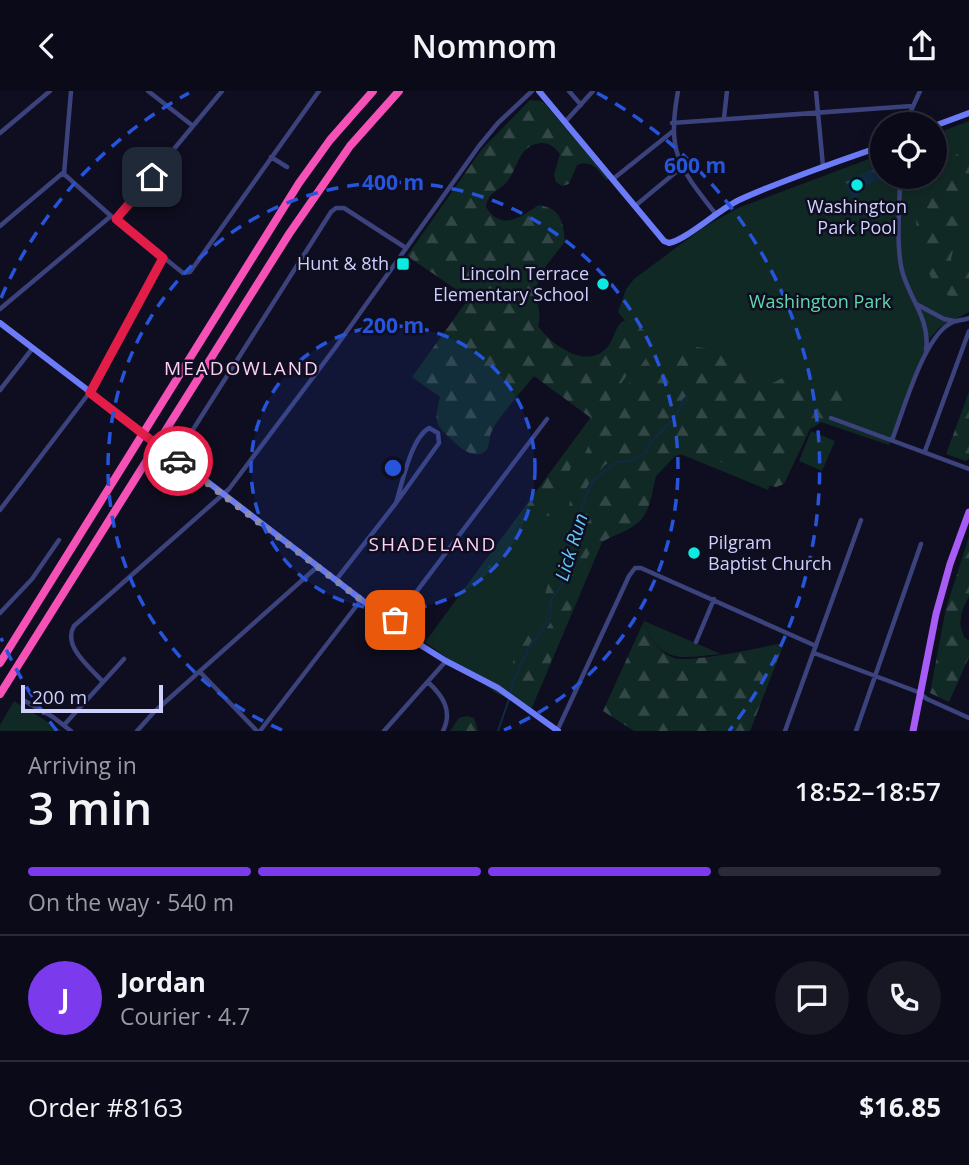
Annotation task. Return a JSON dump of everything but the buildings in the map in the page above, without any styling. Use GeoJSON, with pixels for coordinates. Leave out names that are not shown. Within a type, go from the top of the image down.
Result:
{"type":"FeatureCollection","features":[{"type":"Feature","properties":{"kind":"highway"},"geometry":{"type":"LineString","coordinates":[[0,663],[309,169],[341,126],[373,91]]}},
{"type":"Feature","properties":{"kind":"highway"},"geometry":{"type":"LineString","coordinates":[[0,694],[323,183],[361,132],[399,91]]}},
{"type":"Feature","properties":{"kind":"main road"},"geometry":{"type":"LineString","coordinates":[[539,91],[667,243],[679,240],[715,213],[738,200],[870,150]]}},
{"type":"Feature","properties":{"kind":"main road"},"geometry":{"type":"LineString","coordinates":[[947,121],[969,113]]}},
{"type":"Feature","properties":{"kind":"main road"},"geometry":{"type":"LineString","coordinates":[[0,323],[393,624],[446,661],[498,688],[558,731]]}},
{"type":"Feature","properties":{"kind":"main road"},"geometry":{"type":"LineString","coordinates":[[913,731],[941,594],[969,512]]}},
{"type":"Feature","properties":{"kind":"street"},"geometry":{"type":"LineString","coordinates":[[0,133],[50,91]]}},
{"type":"Feature","properties":{"kind":"street"},"geometry":{"type":"LineString","coordinates":[[71,91],[64,173],[66,177],[183,273],[190,272],[319,91]]}},
{"type":"Feature","properties":{"kind":"street"},"geometry":{"type":"LineString","coordinates":[[148,91],[193,126]]}},
{"type":"Feature","properties":{"kind":"street"},"geometry":{"type":"LineString","coordinates":[[0,309],[113,218],[222,91]]}},
{"type":"Feature","properties":{"kind":"street"},"geometry":{"type":"LineString","coordinates":[[103,682],[72,646],[70,634],[74,625],[223,496],[335,348],[485,138],[532,91]]}},
{"type":"Feature","properties":{"kind":"street"},"geometry":{"type":"LineString","coordinates":[[569,91],[581,105]]}},
{"type":"Feature","properties":{"kind":"street"},"geometry":{"type":"LineString","coordinates":[[565,122],[593,91]]}},
{"type":"Feature","properties":{"kind":"street"},"geometry":{"type":"LineString","coordinates":[[678,91],[672,123],[682,167],[715,213]]}},
{"type":"Feature","properties":{"kind":"street"},"geometry":{"type":"LineString","coordinates":[[724,118],[727,91]]}},
{"type":"Feature","properties":{"kind":"street"},"geometry":{"type":"LineString","coordinates":[[816,91],[823,166]]}},
{"type":"Feature","properties":{"kind":"street"},"geometry":{"type":"LineString","coordinates":[[910,112],[920,91]]}},
{"type":"Feature","properties":{"kind":"street"},"geometry":{"type":"LineString","coordinates":[[672,123],[912,106]]}},
{"type":"Feature","properties":{"kind":"street"},"geometry":{"type":"LineString","coordinates":[[613,179],[673,131]]}},
{"type":"Feature","properties":{"kind":"street"},"geometry":{"type":"LineString","coordinates":[[271,157],[287,167]]}},
{"type":"Feature","properties":{"kind":"street"},"geometry":{"type":"LineString","coordinates":[[635,206],[682,167]]}},
{"type":"Feature","properties":{"kind":"street"},"geometry":{"type":"LineString","coordinates":[[0,226],[64,173]]}},
{"type":"Feature","properties":{"kind":"street"},"geometry":{"type":"LineString","coordinates":[[900,189],[900,264],[905,282],[918,304],[925,330],[926,350]]}},
{"type":"Feature","properties":{"kind":"street"},"geometry":{"type":"LineString","coordinates":[[175,459],[331,212],[339,208],[358,216],[407,248]]}},
{"type":"Feature","properties":{"kind":"street"},"geometry":{"type":"LineString","coordinates":[[0,510],[90,393],[163,258]]}},
{"type":"Feature","properties":{"kind":"street"},"geometry":{"type":"LineString","coordinates":[[918,304],[925,310],[954,321]]}},
{"type":"Feature","properties":{"kind":"street"},"geometry":{"type":"LineString","coordinates":[[892,440],[926,350],[954,321],[969,318]]}},
{"type":"Feature","properties":{"kind":"street"},"geometry":{"type":"LineString","coordinates":[[925,451],[969,331]]}},
{"type":"Feature","properties":{"kind":"street"},"geometry":{"type":"LineString","coordinates":[[0,390],[32,349]]}},
{"type":"Feature","properties":{"kind":"street"},"geometry":{"type":"LineString","coordinates":[[831,418],[969,469]]}},
{"type":"Feature","properties":{"kind":"street"},"geometry":{"type":"LineString","coordinates":[[393,624],[547,419]]}},
{"type":"Feature","properties":{"kind":"street"},"geometry":{"type":"LineString","coordinates":[[336,581],[396,503],[439,443],[440,436],[435,430],[429,428],[421,435],[396,503]]}},
{"type":"Feature","properties":{"kind":"street"},"geometry":{"type":"LineString","coordinates":[[785,731],[861,520]]}},
{"type":"Feature","properties":{"kind":"street"},"geometry":{"type":"LineString","coordinates":[[0,613],[32,579],[58,540]]}},
{"type":"Feature","properties":{"kind":"street"},"geometry":{"type":"LineString","coordinates":[[856,731],[921,544]]}},
{"type":"Feature","properties":{"kind":"street"},"geometry":{"type":"LineString","coordinates":[[137,731],[317,567]]}},
{"type":"Feature","properties":{"kind":"street"},"geometry":{"type":"LineString","coordinates":[[558,731],[632,570],[641,568],[816,646]]}},
{"type":"Feature","properties":{"kind":"street"},"geometry":{"type":"LineString","coordinates":[[200,672],[259,731],[361,600]]}},
{"type":"Feature","properties":{"kind":"street"},"geometry":{"type":"LineString","coordinates":[[696,642],[714,600]]}},
{"type":"Feature","properties":{"kind":"street"},"geometry":{"type":"LineString","coordinates":[[814,653],[920,694],[969,719]]}},
{"type":"Feature","properties":{"kind":"street"},"geometry":{"type":"LineString","coordinates":[[64,725],[124,659]]}},
{"type":"Feature","properties":{"kind":"street"},"geometry":{"type":"LineString","coordinates":[[384,731],[446,661]]}},
{"type":"Feature","properties":{"kind":"street"},"geometry":{"type":"LineString","coordinates":[[428,683],[439,693],[446,705],[448,717],[443,731]]}},
{"type":"Feature","properties":{"kind":"street"},"geometry":{"type":"LineString","coordinates":[[25,701],[71,731]]}},
{"type":"Feature","properties":{"kind":"green space"},"geometry":{"type":"Polygon","coordinates":[[[530,100],[545,104],[609,179],[606,180],[597,169],[587,163],[577,165],[569,184],[562,186],[556,182],[554,175],[560,154],[550,145],[534,144],[523,152],[506,183],[489,198],[486,207],[498,219],[511,220],[539,205],[552,209],[562,222],[565,241],[545,268],[537,286],[540,316],[538,326],[561,348],[581,356],[601,353],[623,321],[639,326],[652,339],[652,343],[634,364],[579,449],[566,482],[560,520],[534,514],[525,523],[520,536],[499,553],[497,564],[486,569],[471,582],[591,418],[534,376],[498,420],[486,451],[471,453],[457,445],[438,424],[440,397],[412,377],[469,298],[407,256],[482,149],[530,100]]]}},
{"type":"Feature","properties":{"kind":"green space","name":"Washington Park"},"geometry":{"type":"Polygon","coordinates":[[[969,121],[969,312],[940,327],[930,338],[889,445],[800,415],[768,490],[678,453],[609,526],[531,710],[496,693],[425,642],[644,345],[618,312],[626,289],[634,279],[704,227],[738,208],[870,158],[870,189],[947,189],[947,129],[969,121]]]}},
{"type":"Feature","properties":{"kind":"green space"},"geometry":{"type":"Polygon","coordinates":[[[969,139],[969,198],[963,207],[968,212],[969,221],[957,235],[951,259],[952,268],[958,273],[969,270],[969,305],[948,295],[935,284],[927,268],[916,223],[922,206],[935,189],[947,189],[947,171],[969,139]]]}},
{"type":"Feature","properties":{"kind":"green space"},"geometry":{"type":"Polygon","coordinates":[[[696,347],[732,357],[742,365],[753,384],[766,385],[784,377],[795,387],[821,385],[845,392],[847,397],[837,404],[828,418],[810,429],[784,484],[776,487],[703,455],[677,455],[667,459],[657,474],[649,504],[640,521],[602,542],[587,558],[577,598],[560,627],[557,644],[538,691],[516,689],[532,650],[553,619],[554,602],[565,585],[576,536],[596,483],[617,466],[650,454],[658,438],[682,410],[690,394],[652,436],[644,451],[633,458],[616,459],[605,465],[592,478],[571,534],[560,584],[548,600],[547,618],[527,648],[515,673],[512,673],[516,634],[544,597],[554,566],[567,546],[568,511],[575,476],[591,440],[646,358],[665,350],[696,347]]]}},
{"type":"Feature","properties":{"kind":"green space"},"geometry":{"type":"Polygon","coordinates":[[[969,392],[969,458],[966,461],[946,454],[969,392]]]}},
{"type":"Feature","properties":{"kind":"green space"},"geometry":{"type":"Polygon","coordinates":[[[811,431],[835,441],[822,471],[799,461],[811,431]]]}},
{"type":"Feature","properties":{"kind":"green space"},"geometry":{"type":"Polygon","coordinates":[[[969,537],[969,596],[960,624],[964,637],[969,641],[969,657],[949,702],[930,693],[946,608],[969,537]]]}},
{"type":"Feature","properties":{"kind":"green space"},"geometry":{"type":"Polygon","coordinates":[[[644,621],[721,654],[683,657],[664,652],[650,635],[644,621]]]}},
{"type":"Feature","properties":{"kind":"green space"},"geometry":{"type":"Polygon","coordinates":[[[644,621],[654,643],[674,658],[711,657],[784,643],[750,731],[634,731],[603,711],[644,621]]]}},
{"type":"Feature","properties":{"kind":"green space"},"geometry":{"type":"Polygon","coordinates":[[[14,701],[62,731],[0,731],[0,725],[14,701]]]}},
{"type":"Feature","properties":{"kind":"green space"},"geometry":{"type":"Polygon","coordinates":[[[459,718],[474,718],[478,731],[450,731],[459,718]]]}},
{"type":"Feature","properties":{"kind":"water","name":"Washington Park Pool"},"geometry":{"type":"Polygon","coordinates":[[[870,171],[870,183],[857,188],[859,196],[852,198],[845,181],[870,171]]]}},
{"type":"Feature","properties":{"kind":"waterway","name":"Lick Run"},"geometry":{"type":"LineString","coordinates":[[510,693],[529,648],[550,618],[551,600],[562,584],[572,535],[594,480],[615,463],[633,460],[647,452],[650,443],[673,419],[687,397]]}},
{"type":"Feature","properties":{"kind":"waterway","name":"Lick Run"},"geometry":{"type":"LineString","coordinates":[[498,731],[509,699]]}},
{"type":"Feature","properties":{"kind":"way so far"},"geometry":{"type":"LineString","coordinates":[[178,461],[393,624],[395,620]]}},
{"type":"Feature","properties":{"kind":"place","name":"Washington Park Pool"},"geometry":{"type":"Point","coordinates":[857,185]}},
{"type":"Feature","properties":{"kind":"place","name":"Hunt & 8th"},"geometry":{"type":"Point","coordinates":[403,264]}},
{"type":"Feature","properties":{"kind":"place","name":"Lincoln Terrace Elementary School"},"geometry":{"type":"Point","coordinates":[603,284]}},
{"type":"Feature","properties":{"kind":"place","name":"Pilgram Baptist Church"},"geometry":{"type":"Point","coordinates":[694,553]}},
{"type":"Feature","properties":{"kind":"district","name":"MEADOWLAND"},"geometry":{"type":"Point","coordinates":[242,368]}},
{"type":"Feature","properties":{"kind":"district","name":"SHADELAND"},"geometry":{"type":"Point","coordinates":[433,544]}},
{"type":"Feature","properties":{"kind":"route"},"geometry":{"type":"LineString","coordinates":[[152,177],[116,219],[163,258],[90,393],[178,461]]}}]}
